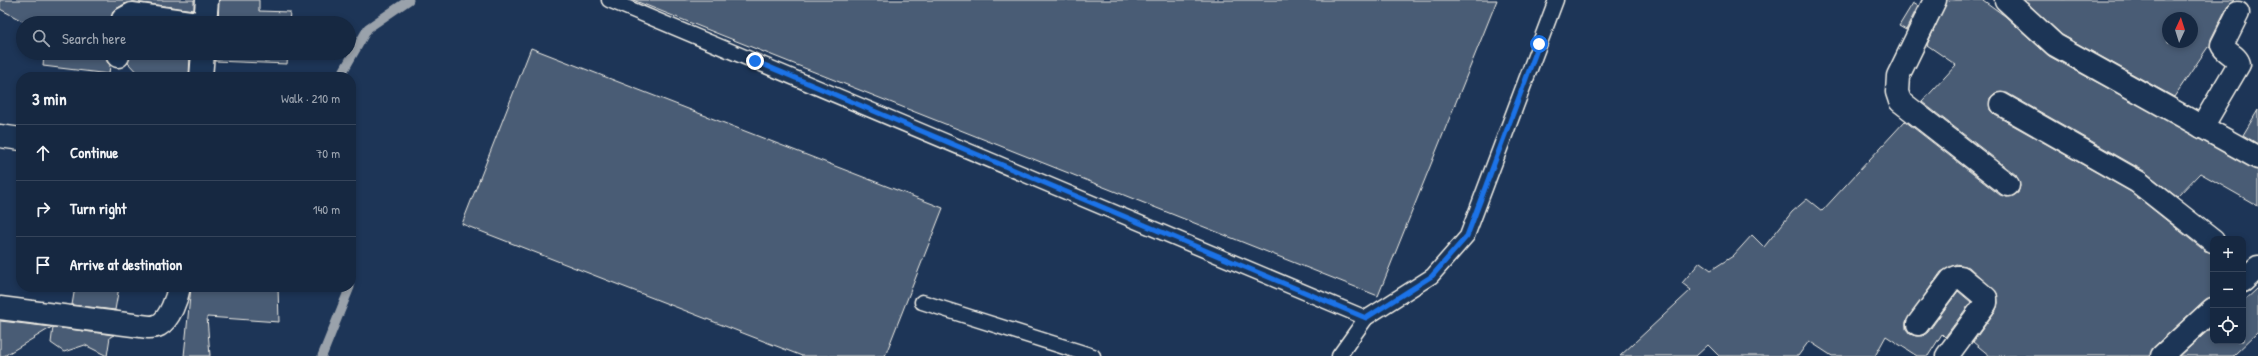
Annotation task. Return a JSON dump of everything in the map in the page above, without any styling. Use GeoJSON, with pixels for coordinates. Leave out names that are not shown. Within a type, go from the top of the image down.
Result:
{"type":"FeatureCollection","features":[{"type":"Feature","properties":{"kind":"street"},"geometry":{"type":"LineString","coordinates":[[206,16],[207,0]]}},
{"type":"Feature","properties":{"kind":"street"},"geometry":{"type":"LineString","coordinates":[[1935,0],[1898,76],[1897,92],[1900,101],[2008,185]]}},
{"type":"Feature","properties":{"kind":"street"},"geometry":{"type":"LineString","coordinates":[[2006,0],[2055,45],[2258,158]]}},
{"type":"Feature","properties":{"kind":"street"},"geometry":{"type":"LineString","coordinates":[[2202,127],[2238,64],[2237,58],[2223,49],[2222,45],[2238,13]]}},
{"type":"Feature","properties":{"kind":"street"},"geometry":{"type":"LineString","coordinates":[[128,16],[132,14],[146,16]]}},
{"type":"Feature","properties":{"kind":"street"},"geometry":{"type":"LineString","coordinates":[[201,72],[202,60]]}},
{"type":"Feature","properties":{"kind":"street"},"geometry":{"type":"LineString","coordinates":[[2001,104],[2138,182],[2210,239]]}},
{"type":"Feature","properties":{"kind":"street"},"geometry":{"type":"LineString","coordinates":[[0,136],[16,138]]}},
{"type":"Feature","properties":{"kind":"street"},"geometry":{"type":"LineString","coordinates":[[1918,324],[1951,280],[1956,277],[1961,277],[1986,298],[1986,303],[1947,356]]}},
{"type":"Feature","properties":{"kind":"street"},"geometry":{"type":"LineString","coordinates":[[0,308],[149,327],[159,325],[165,318],[172,308],[177,292]]}},
{"type":"Feature","properties":{"kind":"street"},"geometry":{"type":"LineString","coordinates":[[2162,356],[2210,312]]}},
{"type":"Feature","properties":{"kind":"lane"},"geometry":{"type":"LineString","coordinates":[[609,0],[1366,318]]}},
{"type":"Feature","properties":{"kind":"lane"},"geometry":{"type":"LineString","coordinates":[[1339,356],[1366,318],[1432,276],[1467,236],[1556,0]]}},
{"type":"Feature","properties":{"kind":"lane"},"geometry":{"type":"LineString","coordinates":[[922,302],[1093,356]]}},
{"type":"Feature","properties":{"kind":"building"},"geometry":{"type":"Polygon","coordinates":[[[0,0],[194,0],[194,10],[134,2],[126,3],[113,11],[112,16],[16,16],[16,18],[0,9],[0,0]]]}},
{"type":"Feature","properties":{"kind":"building"},"geometry":{"type":"Polygon","coordinates":[[[219,0],[259,0],[259,11],[290,12],[290,16],[218,16],[219,0]]]}},
{"type":"Feature","properties":{"kind":"building"},"geometry":{"type":"Polygon","coordinates":[[[633,0],[1497,0],[1378,296],[633,0]]]}},
{"type":"Feature","properties":{"kind":"building"},"geometry":{"type":"Polygon","coordinates":[[[1947,0],[1983,0],[2005,16],[2049,56],[2258,170],[2258,206],[2200,173],[2177,197],[2144,171],[2007,93],[1995,93],[1990,98],[1990,110],[1995,115],[2131,192],[2205,251],[2210,252],[2210,298],[2205,300],[2154,347],[2150,356],[1990,356],[1973,342],[1996,310],[1998,303],[1997,293],[1969,267],[1956,264],[1941,272],[1906,322],[1906,329],[1910,334],[1923,336],[1928,332],[1958,291],[1971,302],[1945,337],[1942,334],[1928,356],[1917,356],[1886,336],[1875,356],[1832,356],[1809,341],[1798,356],[1719,356],[1708,345],[1696,356],[1620,356],[1691,290],[1682,283],[1700,262],[1711,270],[1733,256],[1752,235],[1764,247],[1792,212],[1807,199],[1822,211],[1905,121],[2000,195],[2007,197],[2018,193],[2020,186],[2016,175],[1922,102],[1956,65],[1927,45],[1947,0]]]}},
{"type":"Feature","properties":{"kind":"building"},"geometry":{"type":"Polygon","coordinates":[[[2024,0],[2235,0],[2227,7],[2211,39],[2210,48],[2208,47],[2174,97],[2062,35],[2024,0]]]}},
{"type":"Feature","properties":{"kind":"building"},"geometry":{"type":"Polygon","coordinates":[[[1913,3],[1918,6],[1906,30],[1899,26],[1913,3]]]}},
{"type":"Feature","properties":{"kind":"building"},"geometry":{"type":"Polygon","coordinates":[[[531,48],[943,208],[885,356],[802,356],[462,224],[531,48]]]}},
{"type":"Feature","properties":{"kind":"building"},"geometry":{"type":"Polygon","coordinates":[[[43,60],[107,60],[110,65],[109,72],[92,72],[43,66],[43,60]]]}},
{"type":"Feature","properties":{"kind":"building"},"geometry":{"type":"Polygon","coordinates":[[[129,60],[190,60],[189,72],[136,72],[128,63],[129,60]]]}},
{"type":"Feature","properties":{"kind":"building"},"geometry":{"type":"Polygon","coordinates":[[[215,60],[287,60],[287,64],[215,60]]]}},
{"type":"Feature","properties":{"kind":"building"},"geometry":{"type":"Polygon","coordinates":[[[2258,110],[2258,144],[2243,135],[2258,110]]]}},
{"type":"Feature","properties":{"kind":"building"},"geometry":{"type":"Polygon","coordinates":[[[2258,288],[2258,332],[2246,344],[2246,308],[2246,299],[2258,288]]]}},
{"type":"Feature","properties":{"kind":"building"},"geometry":{"type":"Polygon","coordinates":[[[74,292],[118,292],[115,310],[72,305],[74,292]]]}},
{"type":"Feature","properties":{"kind":"building"},"geometry":{"type":"Polygon","coordinates":[[[190,292],[278,292],[279,322],[207,317],[210,356],[184,356],[190,292]]]}},
{"type":"Feature","properties":{"kind":"building"},"geometry":{"type":"Polygon","coordinates":[[[0,321],[52,327],[4,356],[0,356],[0,321]]]}},
{"type":"Feature","properties":{"kind":"building"},"geometry":{"type":"Polygon","coordinates":[[[53,327],[114,335],[110,337],[107,356],[85,345],[64,352],[51,343],[53,327]]]}},
{"type":"Feature","properties":{"kind":"building"},"geometry":{"type":"Polygon","coordinates":[[[2210,329],[2210,344],[2246,344],[2233,356],[2180,356],[2210,329]]]}},
{"type":"Feature","properties":{"kind":"waterway"},"geometry":{"type":"LineString","coordinates":[[356,49],[368,28],[409,0]]}},
{"type":"Feature","properties":{"kind":"waterway"},"geometry":{"type":"LineString","coordinates":[[343,72],[350,60]]}},
{"type":"Feature","properties":{"kind":"waterway"},"geometry":{"type":"LineString","coordinates":[[322,356],[348,292]]}},
{"type":"Feature","properties":{"kind":"route"},"geometry":{"type":"LineString","coordinates":[[755,61],[1366,318],[1432,276],[1453,254],[1467,236],[1539,44]]}}]}
